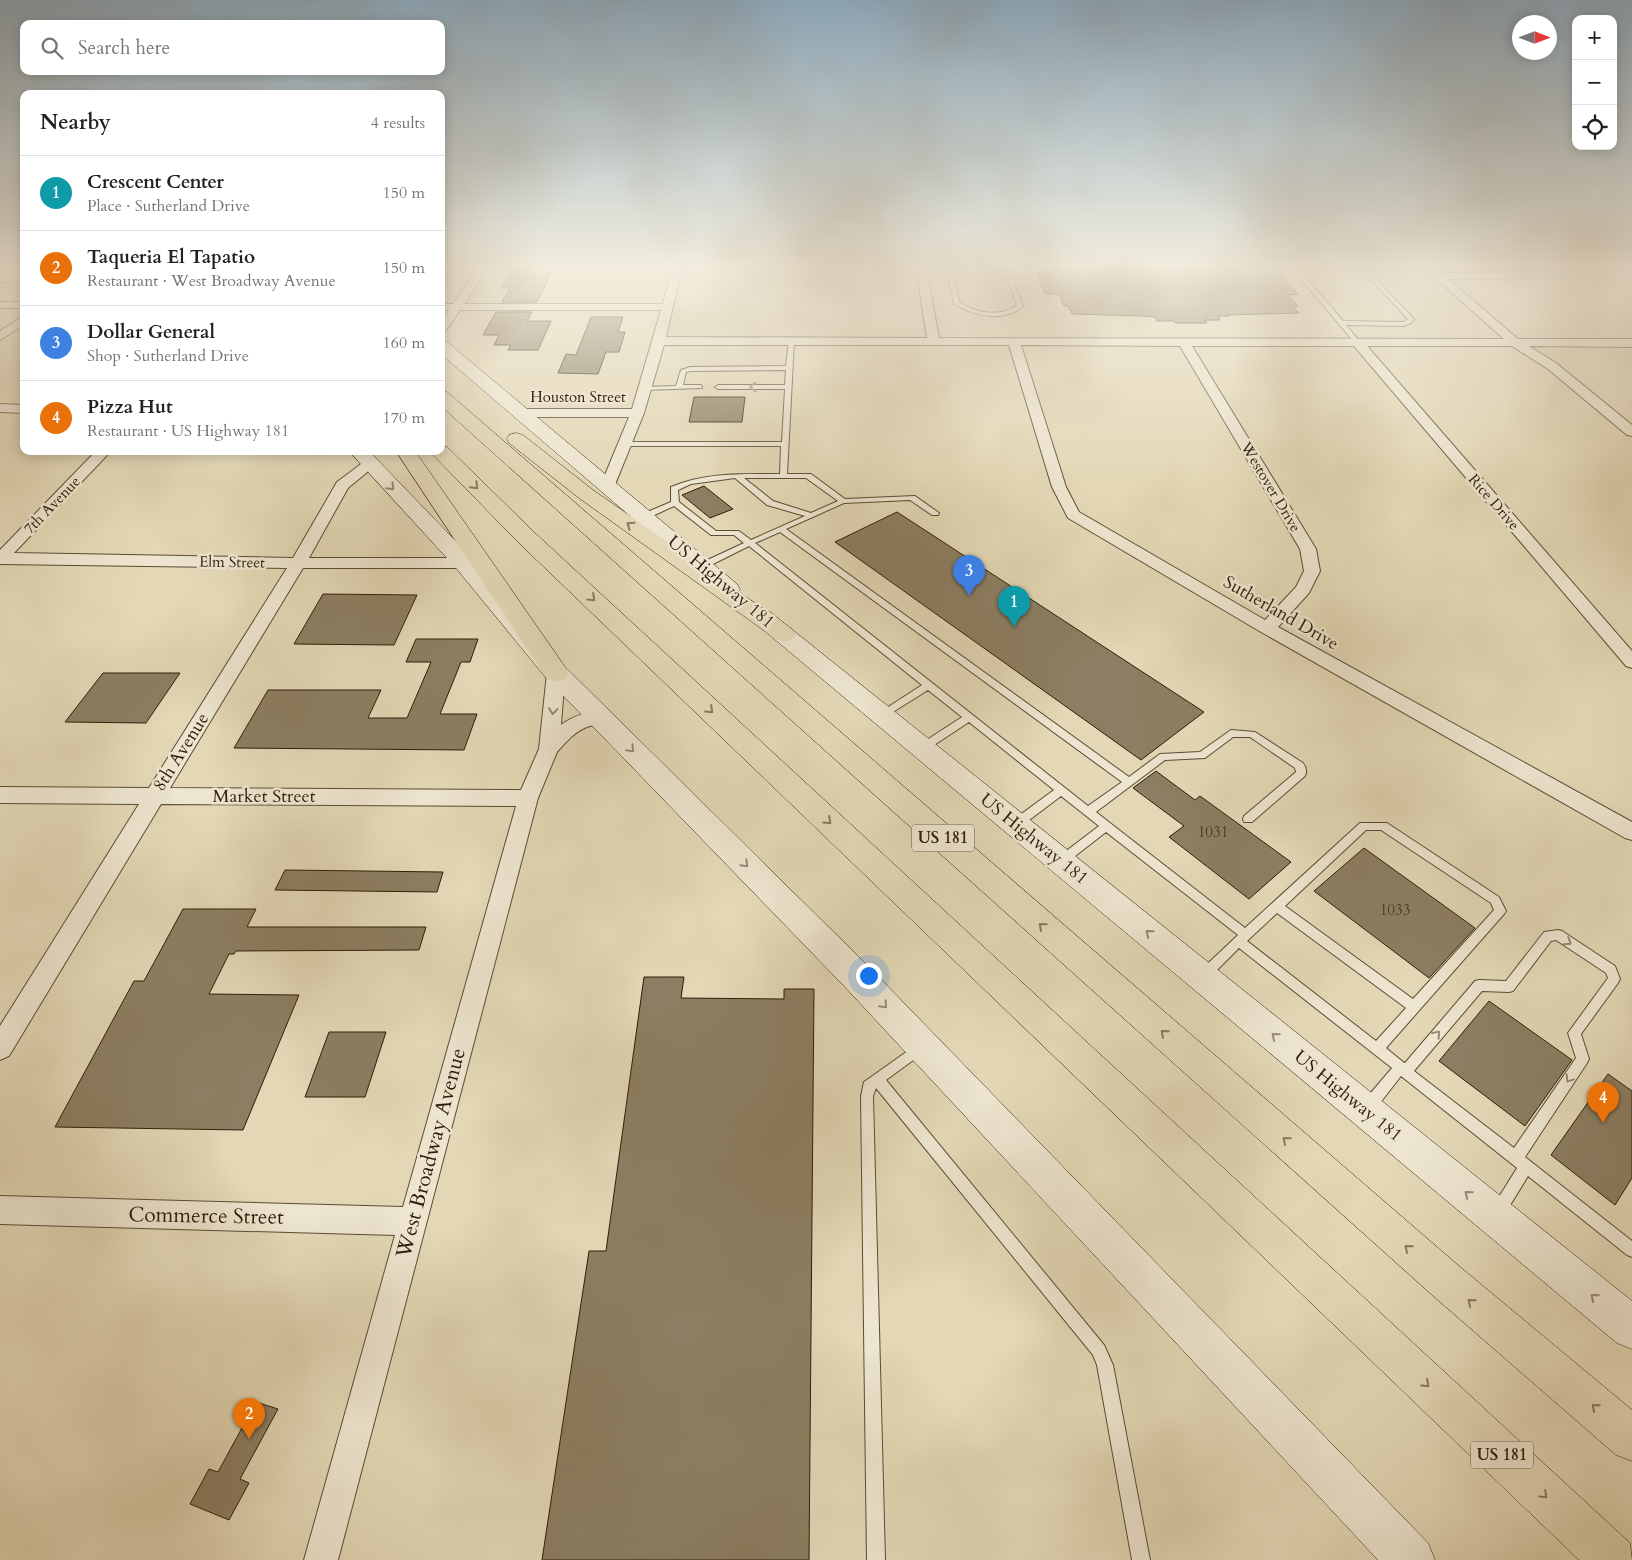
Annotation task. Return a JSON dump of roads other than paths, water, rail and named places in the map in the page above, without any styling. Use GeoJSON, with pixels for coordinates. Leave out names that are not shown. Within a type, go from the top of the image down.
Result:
{"type":"FeatureCollection","features":[{"type":"Feature","properties":{"kind":"highway"},"geometry":{"type":"LineString","coordinates":[[445,384],[586,494],[784,634]]}},
{"type":"Feature","properties":{"kind":"highway","name":"US 181"},"geometry":{"type":"LineString","coordinates":[[445,400],[1445,1280],[1632,1439]]}},
{"type":"Feature","properties":{"kind":"highway"},"geometry":{"type":"LineString","coordinates":[[408,455],[556,673]]}},
{"type":"Feature","properties":{"kind":"highway","name":"US 181"},"geometry":{"type":"LineString","coordinates":[[444,455],[528,539],[1613,1560]]}},
{"type":"Feature","properties":{"kind":"main road","name":"US Highway 181"},"geometry":{"type":"LineString","coordinates":[[445,348],[606,487],[922,748],[1495,1216],[1629,1318]]}},
{"type":"Feature","properties":{"kind":"main road"},"geometry":{"type":"LineString","coordinates":[[364,458],[464,563],[556,673],[843,962],[1411,1560]]}},
{"type":"Feature","properties":{"kind":"street"},"geometry":{"type":"LineString","coordinates":[[606,487],[637,413],[659,341],[934,340],[1632,343]]}},
{"type":"Feature","properties":{"kind":"street"},"geometry":{"type":"LineString","coordinates":[[1511,340],[1552,366],[1632,432]]}},
{"type":"Feature","properties":{"kind":"street","name":"Sutherland Drive"},"geometry":{"type":"LineString","coordinates":[[1014,341],[1059,487],[1073,515],[1266,628],[1632,832]]}},
{"type":"Feature","properties":{"kind":"street","name":"Westover Drive"},"geometry":{"type":"LineString","coordinates":[[1184,342],[1308,549],[1312,572],[1304,589],[1266,628]]}},
{"type":"Feature","properties":{"kind":"street","name":"Rice Drive"},"geometry":{"type":"LineString","coordinates":[[1357,342],[1632,662]]}},
{"type":"Feature","properties":{"kind":"street"},"geometry":{"type":"LineString","coordinates":[[0,408],[20,409]]}},
{"type":"Feature","properties":{"kind":"street","name":"Houston Street"},"geometry":{"type":"LineString","coordinates":[[519,412],[637,413]]}},
{"type":"Feature","properties":{"kind":"street","name":"7th Avenue"},"geometry":{"type":"LineString","coordinates":[[0,558],[100,455]]}},
{"type":"Feature","properties":{"kind":"street","name":"8th Avenue"},"geometry":{"type":"LineString","coordinates":[[0,1048],[298,563],[342,485],[364,458]]}},
{"type":"Feature","properties":{"kind":"street","name":"Elm Street"},"geometry":{"type":"LineString","coordinates":[[0,558],[298,563],[464,563]]}},
{"type":"Feature","properties":{"kind":"street","name":"West Broadway Avenue"},"geometry":{"type":"LineString","coordinates":[[321,1560],[528,798],[549,749],[556,673]]}},
{"type":"Feature","properties":{"kind":"street","name":"West Broadway Avenue"},"geometry":{"type":"LineString","coordinates":[[549,749],[570,727],[584,719],[600,718]]}},
{"type":"Feature","properties":{"kind":"street","name":"Market Street"},"geometry":{"type":"LineString","coordinates":[[0,795],[528,798]]}},
{"type":"Feature","properties":{"kind":"street","name":"Commerce Street"},"geometry":{"type":"LineString","coordinates":[[0,1210],[412,1221]]}},
{"type":"Feature","properties":{"kind":"lane"},"geometry":{"type":"LineString","coordinates":[[784,476],[791,341]]}},
{"type":"Feature","properties":{"kind":"lane"},"geometry":{"type":"LineString","coordinates":[[679,388],[683,371],[690,368],[790,368]]}},
{"type":"Feature","properties":{"kind":"lane"},"geometry":{"type":"LineString","coordinates":[[718,387],[788,387]]}},
{"type":"Feature","properties":{"kind":"lane"},"geometry":{"type":"LineString","coordinates":[[644,388],[700,388]]}},
{"type":"Feature","properties":{"kind":"lane"},"geometry":{"type":"LineString","coordinates":[[624,444],[785,444]]}},
{"type":"Feature","properties":{"kind":"lane"},"geometry":{"type":"LineString","coordinates":[[737,476],[770,503],[811,515]]}},
{"type":"Feature","properties":{"kind":"lane"},"geometry":{"type":"LineString","coordinates":[[843,501],[808,476],[737,476],[690,482],[674,489],[675,503],[714,533],[736,533],[750,543],[1106,826],[1377,1049],[1632,1250]]}},
{"type":"Feature","properties":{"kind":"lane"},"geometry":{"type":"LineString","coordinates":[[702,566],[843,501],[912,498],[935,513]]}},
{"type":"Feature","properties":{"kind":"lane"},"geometry":{"type":"LineString","coordinates":[[643,517],[675,503]]}},
{"type":"Feature","properties":{"kind":"lane"},"geometry":{"type":"LineString","coordinates":[[782,529],[1129,782]]}},
{"type":"Feature","properties":{"kind":"lane"},"geometry":{"type":"LineString","coordinates":[[882,715],[929,685]]}},
{"type":"Feature","properties":{"kind":"lane"},"geometry":{"type":"LineString","coordinates":[[922,748],[969,717]]}},
{"type":"Feature","properties":{"kind":"lane"},"geometry":{"type":"LineString","coordinates":[[1088,812],[1162,757],[1202,755],[1231,733],[1252,734],[1300,766],[1301,774],[1248,819]]}},
{"type":"Feature","properties":{"kind":"lane"},"geometry":{"type":"LineString","coordinates":[[1016,824],[1061,790]]}},
{"type":"Feature","properties":{"kind":"lane"},"geometry":{"type":"LineString","coordinates":[[1061,861],[1106,826]]}},
{"type":"Feature","properties":{"kind":"lane"},"geometry":{"type":"LineString","coordinates":[[1202,976],[1364,826],[1383,826],[1494,900],[1500,911],[1377,1049]]}},
{"type":"Feature","properties":{"kind":"lane"},"geometry":{"type":"LineString","coordinates":[[1276,906],[1414,1007]]}},
{"type":"Feature","properties":{"kind":"lane"},"geometry":{"type":"LineString","coordinates":[[1366,1110],[1479,985],[1509,987],[1548,936],[1558,935],[1611,970],[1614,978],[1574,1033],[1583,1059],[1521,1162],[1495,1216]]}},
{"type":"Feature","properties":{"kind":"lane"},"geometry":{"type":"LineString","coordinates":[[876,1560],[868,1096],[870,1086],[877,1079],[923,1046]]}},
{"type":"Feature","properties":{"kind":"lane"},"geometry":{"type":"LineString","coordinates":[[877,1079],[1099,1350],[1105,1365],[1141,1560]]}},
{"type":"Feature","properties":{"kind":"place","name":"Dollar General"},"geometry":{"type":"Point","coordinates":[969,596]}},
{"type":"Feature","properties":{"kind":"place","name":"Crescent Center"},"geometry":{"type":"Point","coordinates":[1014,627]}},
{"type":"Feature","properties":{"kind":"place","name":"Pizza Hut"},"geometry":{"type":"Point","coordinates":[1603,1123]}},
{"type":"Feature","properties":{"kind":"place","name":"Taqueria El Tapatio"},"geometry":{"type":"Point","coordinates":[249,1439]}}]}
